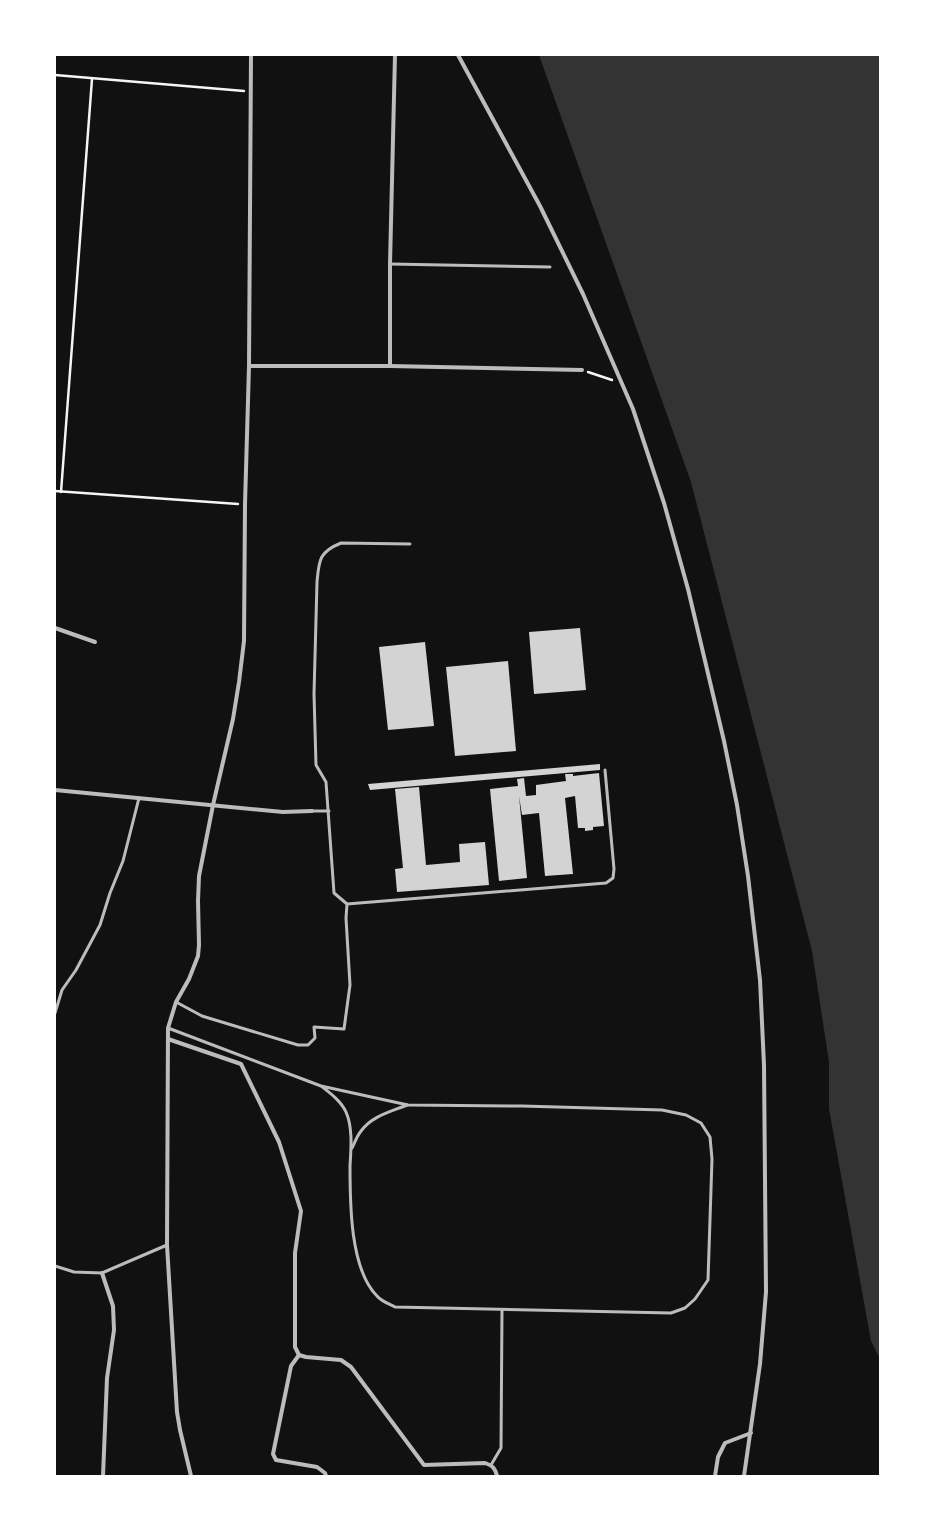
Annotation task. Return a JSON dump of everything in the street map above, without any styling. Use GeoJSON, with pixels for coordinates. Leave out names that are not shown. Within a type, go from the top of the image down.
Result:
{"type":"FeatureCollection","features":[{"type":"Feature","properties":{"kind":"street"},"geometry":{"type":"LineString","coordinates":[[191,1476],[177,1412],[167,1245],[168,1028],[176,1002],[189,979],[198,956],[199,876],[213,805],[233,719],[244,641],[245,504],[249,366],[251,55]]}},
{"type":"Feature","properties":{"kind":"street"},"geometry":{"type":"LineString","coordinates":[[390,366],[390,264],[396,55]]}},
{"type":"Feature","properties":{"kind":"street"},"geometry":{"type":"LineString","coordinates":[[458,55],[546,220],[583,294],[608,350],[620,383],[633,409],[664,503],[688,589],[724,741],[737,805],[748,876],[760,980],[764,1065],[766,1189],[766,1292],[760,1364],[744,1476]]}},
{"type":"Feature","properties":{"kind":"street"},"geometry":{"type":"LineString","coordinates":[[249,366],[390,366],[582,370]]}},
{"type":"Feature","properties":{"kind":"street"},"geometry":{"type":"LineString","coordinates":[[55,628],[96,642]]}},
{"type":"Feature","properties":{"kind":"street"},"geometry":{"type":"LineString","coordinates":[[55,790],[283,812],[312,811]]}},
{"type":"Feature","properties":{"kind":"street"},"geometry":{"type":"LineString","coordinates":[[168,1039],[241,1064],[279,1142],[301,1211],[295,1253],[294,1285],[295,1347],[299,1355],[341,1360],[350,1367],[424,1465],[485,1463],[491,1465],[495,1469],[497,1476]]}},
{"type":"Feature","properties":{"kind":"street"},"geometry":{"type":"LineString","coordinates":[[102,1273],[113,1306],[114,1330],[107,1378],[103,1476]]}},
{"type":"Feature","properties":{"kind":"street"},"geometry":{"type":"LineString","coordinates":[[299,1355],[291,1366],[273,1454],[276,1460],[317,1467],[325,1473],[326,1476]]}},
{"type":"Feature","properties":{"kind":"street"},"geometry":{"type":"LineString","coordinates":[[715,1476],[718,1457],[725,1443],[751,1433]]}},
{"type":"Feature","properties":{"kind":"lane"},"geometry":{"type":"LineString","coordinates":[[390,264],[550,266]]}},
{"type":"Feature","properties":{"kind":"lane"},"geometry":{"type":"LineString","coordinates":[[410,544],[341,543],[334,546],[322,555],[319,565],[317,582],[314,694],[316,765],[326,782],[334,893],[347,904],[606,883],[613,878],[614,869],[605,770]]}},
{"type":"Feature","properties":{"kind":"lane"},"geometry":{"type":"LineString","coordinates":[[55,1013],[62,990],[76,970],[100,925],[110,893],[123,861],[139,798]]}},
{"type":"Feature","properties":{"kind":"lane"},"geometry":{"type":"LineString","coordinates":[[312,811],[329,811]]}},
{"type":"Feature","properties":{"kind":"lane"},"geometry":{"type":"LineString","coordinates":[[176,1002],[202,1016],[298,1045],[308,1046],[315,1038],[314,1027],[344,1029],[350,985],[346,918],[347,904]]}},
{"type":"Feature","properties":{"kind":"lane"},"geometry":{"type":"LineString","coordinates":[[168,1028],[321,1086],[408,1105],[522,1106],[662,1110],[686,1115],[701,1124],[710,1137],[712,1159],[708,1280],[695,1299],[685,1308],[671,1313],[395,1307],[377,1297],[368,1285],[355,1252],[350,1192],[350,1124],[346,1111],[335,1097],[321,1086]]}},
{"type":"Feature","properties":{"kind":"lane"},"geometry":{"type":"LineString","coordinates":[[351,1149],[361,1131],[378,1116],[408,1105]]}},
{"type":"Feature","properties":{"kind":"lane"},"geometry":{"type":"LineString","coordinates":[[55,1266],[74,1272],[102,1273],[167,1245]]}},
{"type":"Feature","properties":{"kind":"lane"},"geometry":{"type":"LineString","coordinates":[[491,1465],[502,1448],[502,1310]]}},
{"type":"Feature","properties":{"kind":"path"},"geometry":{"type":"LineString","coordinates":[[55,76],[251,92]]}},
{"type":"Feature","properties":{"kind":"path"},"geometry":{"type":"LineString","coordinates":[[61,492],[92,78]]}},
{"type":"Feature","properties":{"kind":"path"},"geometry":{"type":"LineString","coordinates":[[582,370],[620,383]]}},
{"type":"Feature","properties":{"kind":"path"},"geometry":{"type":"LineString","coordinates":[[55,491],[245,504]]}},
{"type":"Feature","properties":{"kind":"shaded area"},"geometry":{"type":"Polygon","coordinates":[[[539,55],[880,55],[880,1359],[871,1341],[829,1109],[829,1062],[812,951],[691,482],[539,55]]]}},
{"type":"Feature","properties":{"kind":"building"},"geometry":{"type":"Polygon","coordinates":[[[580,628],[586,690],[534,694],[529,632],[580,628]]]}},
{"type":"Feature","properties":{"kind":"building"},"geometry":{"type":"Polygon","coordinates":[[[425,642],[434,726],[388,730],[379,647],[425,642]]]}},
{"type":"Feature","properties":{"kind":"building"},"geometry":{"type":"Polygon","coordinates":[[[508,661],[516,751],[455,756],[446,667],[508,661]]]}},
{"type":"Feature","properties":{"kind":"building"},"geometry":{"type":"Polygon","coordinates":[[[600,764],[600,770],[370,790],[368,784],[600,764]]]}},
{"type":"Feature","properties":{"kind":"building"},"geometry":{"type":"Polygon","coordinates":[[[599,773],[604,826],[593,827],[593,830],[585,831],[585,828],[578,828],[575,796],[565,798],[573,874],[545,876],[539,813],[522,815],[519,796],[527,878],[499,881],[490,789],[518,786],[517,779],[524,778],[526,796],[536,795],[536,785],[566,781],[565,774],[573,774],[573,776],[599,773]]]}},
{"type":"Feature","properties":{"kind":"building"},"geometry":{"type":"Polygon","coordinates":[[[419,787],[426,865],[460,862],[459,844],[485,842],[489,885],[397,892],[395,869],[403,868],[395,789],[419,787]]]}}]}
